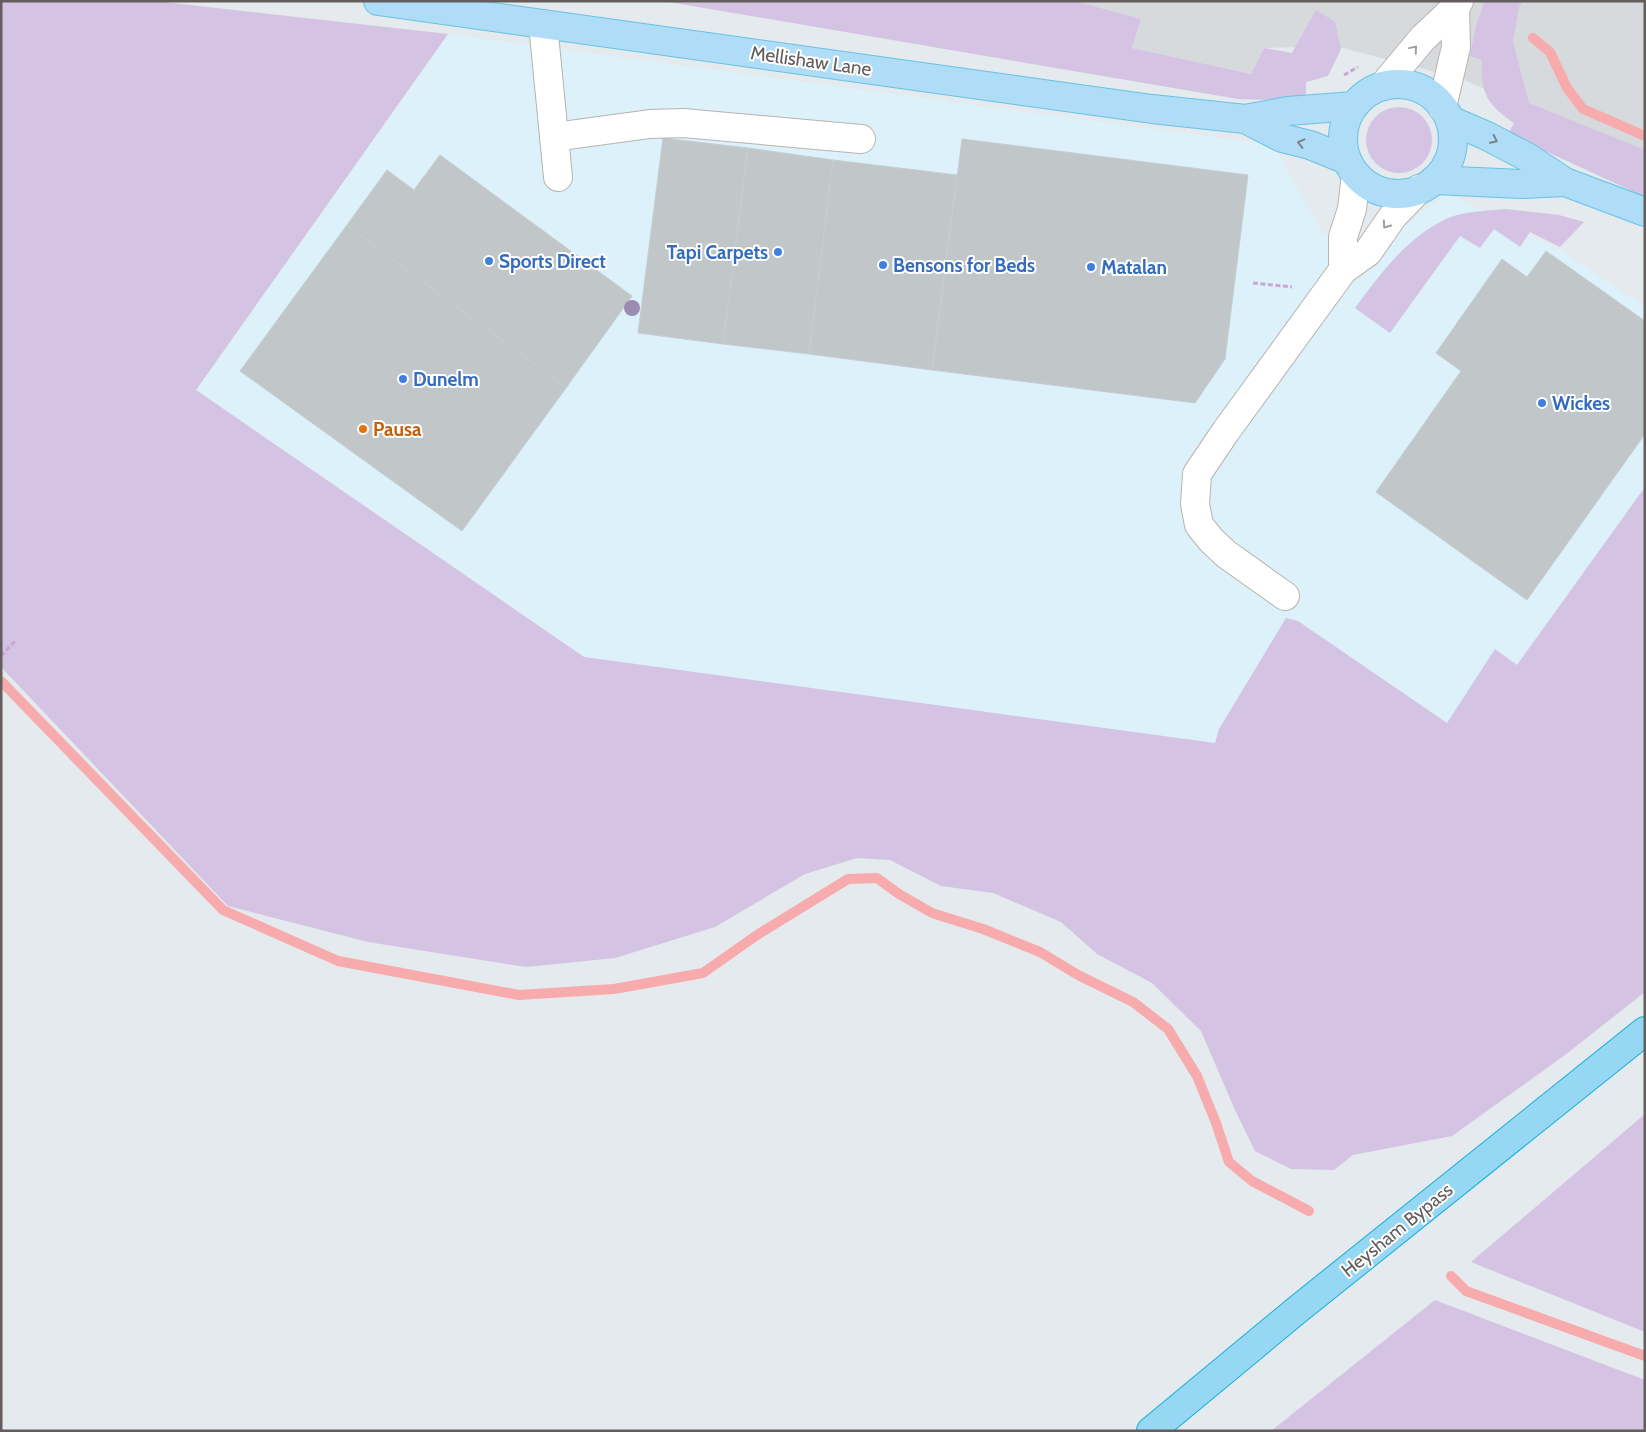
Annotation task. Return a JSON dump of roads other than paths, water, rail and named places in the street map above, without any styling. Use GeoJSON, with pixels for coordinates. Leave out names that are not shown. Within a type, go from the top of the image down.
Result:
{"type":"FeatureCollection","features":[{"type":"Feature","properties":{"kind":"highway","name":"Heysham Bypass"},"geometry":{"type":"LineString","coordinates":[[1151,1431],[1297,1310],[1645,1031]]}},
{"type":"Feature","properties":{"kind":"main road","name":"Mellishaw Lane"},"geometry":{"type":"LineString","coordinates":[[378,1],[1152,109],[1245,118],[1354,106]]}},
{"type":"Feature","properties":{"kind":"main road"},"geometry":{"type":"LineString","coordinates":[[1565,182],[1427,185],[1403,194],[1386,192],[1369,186],[1351,167],[1343,142],[1347,117],[1354,106],[1366,94],[1383,86],[1400,84],[1418,88],[1431,96],[1446,114],[1506,146],[1565,182],[1645,212]]}},
{"type":"Feature","properties":{"kind":"main road"},"geometry":{"type":"LineString","coordinates":[[1427,185],[1445,167],[1451,151],[1453,136],[1446,114]]}},
{"type":"Feature","properties":{"kind":"main road","name":"Mellishaw Lane"},"geometry":{"type":"LineString","coordinates":[[1245,118],[1282,138],[1310,145],[1351,167]]}},
{"type":"Feature","properties":{"kind":"street"},"geometry":{"type":"LineString","coordinates":[[1383,86],[1423,38],[1457,5]]}},
{"type":"Feature","properties":{"kind":"street"},"geometry":{"type":"LineString","coordinates":[[1446,114],[1456,47],[1457,5]]}},
{"type":"Feature","properties":{"kind":"street"},"geometry":{"type":"LineString","coordinates":[[543,24],[558,177]]}},
{"type":"Feature","properties":{"kind":"street"},"geometry":{"type":"LineString","coordinates":[[554,136],[650,124],[683,123],[861,139]]}},
{"type":"Feature","properties":{"kind":"street"},"geometry":{"type":"LineString","coordinates":[[1343,270],[1343,237],[1352,209],[1351,167]]}},
{"type":"Feature","properties":{"kind":"street"},"geometry":{"type":"LineString","coordinates":[[1285,596],[1226,554],[1212,542],[1199,525],[1195,504],[1197,474],[1343,270],[1368,252],[1393,216],[1427,185]]}},
{"type":"Feature","properties":{"kind":"waterway"},"geometry":{"type":"LineString","coordinates":[[1533,38],[1550,52],[1567,88],[1583,109],[1645,136]]}},
{"type":"Feature","properties":{"kind":"waterway"},"geometry":{"type":"LineString","coordinates":[[1,681],[223,910],[338,961],[519,995],[614,989],[703,973],[757,935],[848,879],[877,878],[899,894],[932,913],[983,929],[1040,952],[1078,975],[1133,1002],[1168,1029],[1197,1076],[1229,1162],[1252,1181],[1309,1211]]}},
{"type":"Feature","properties":{"kind":"waterway"},"geometry":{"type":"LineString","coordinates":[[1451,1276],[1466,1291],[1645,1356]]}},
{"type":"Feature","properties":{"kind":"place","name":"Tapi Carpets"},"geometry":{"type":"Point","coordinates":[778,252]}},
{"type":"Feature","properties":{"kind":"place","name":"Sports Direct"},"geometry":{"type":"Point","coordinates":[489,261]}},
{"type":"Feature","properties":{"kind":"place","name":"Bensons for Beds"},"geometry":{"type":"Point","coordinates":[883,265]}},
{"type":"Feature","properties":{"kind":"place","name":"Matalan"},"geometry":{"type":"Point","coordinates":[1091,267]}},
{"type":"Feature","properties":{"kind":"place","name":"Dunelm"},"geometry":{"type":"Point","coordinates":[403,379]}},
{"type":"Feature","properties":{"kind":"place","name":"Wickes"},"geometry":{"type":"Point","coordinates":[1542,403]}},
{"type":"Feature","properties":{"kind":"place","name":"Pausa"},"geometry":{"type":"Point","coordinates":[363,429]}}]}
